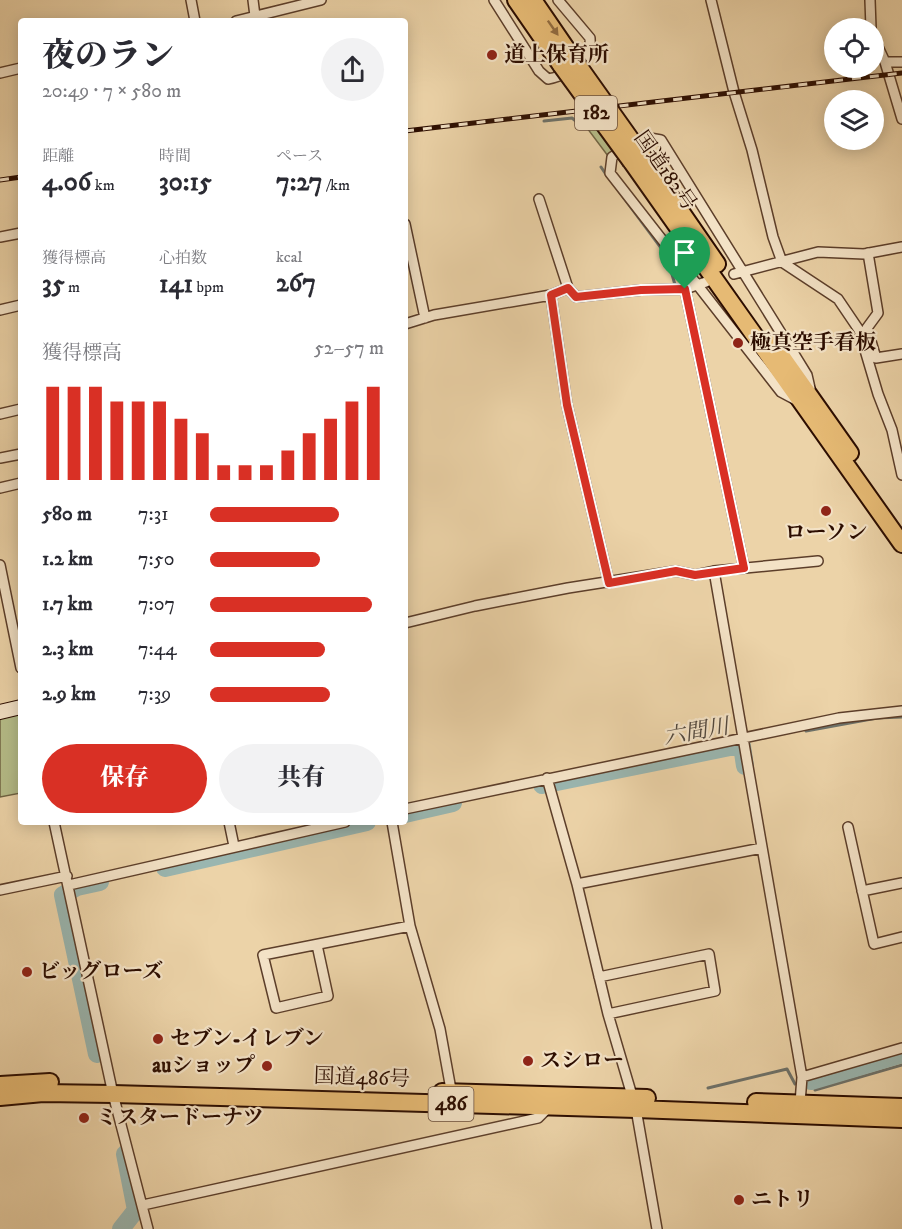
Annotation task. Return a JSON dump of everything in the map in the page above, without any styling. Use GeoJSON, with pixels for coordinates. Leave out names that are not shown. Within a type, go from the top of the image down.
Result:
{"type":"FeatureCollection","features":[{"type":"Feature","properties":{"kind":"highway","name":"国道182号"},"geometry":{"type":"LineString","coordinates":[[516,0],[567,61],[766,334],[806,399],[902,539]]}},
{"type":"Feature","properties":{"kind":"highway","name":"国道182号"},"geometry":{"type":"LineString","coordinates":[[532,0],[567,61]]}},
{"type":"Feature","properties":{"kind":"highway","name":"国道486号"},"geometry":{"type":"LineString","coordinates":[[0,1085],[41,1082],[112,1088],[452,1098],[634,1103],[800,1103],[902,1107]]}},
{"type":"Feature","properties":{"kind":"highway","name":"国道486号"},"geometry":{"type":"LineString","coordinates":[[0,1097],[112,1088]]}},
{"type":"Feature","properties":{"kind":"highway","name":"国道486号"},"geometry":{"type":"LineString","coordinates":[[452,1098],[549,1107],[634,1103],[902,1119]]}},
{"type":"Feature","properties":{"kind":"street"},"geometry":{"type":"LineString","coordinates":[[191,0],[194,18]]}},
{"type":"Feature","properties":{"kind":"street"},"geometry":{"type":"LineString","coordinates":[[253,0],[255,16]]}},
{"type":"Feature","properties":{"kind":"street"},"geometry":{"type":"LineString","coordinates":[[247,18],[321,0]]}},
{"type":"Feature","properties":{"kind":"street"},"geometry":{"type":"LineString","coordinates":[[494,0],[539,71],[548,79],[562,77],[590,53],[590,38],[558,0]]}},
{"type":"Feature","properties":{"kind":"street"},"geometry":{"type":"LineString","coordinates":[[711,0],[773,237],[782,262],[838,299],[859,330],[878,394],[897,430],[902,475]]}},
{"type":"Feature","properties":{"kind":"street"},"geometry":{"type":"LineString","coordinates":[[870,0],[871,18]]}},
{"type":"Feature","properties":{"kind":"street"},"geometry":{"type":"LineString","coordinates":[[902,62],[885,62],[902,119]]}},
{"type":"Feature","properties":{"kind":"street"},"geometry":{"type":"LineString","coordinates":[[0,73],[18,69]]}},
{"type":"Feature","properties":{"kind":"street"},"geometry":{"type":"LineString","coordinates":[[644,137],[662,140],[738,273],[807,375],[806,399],[781,392],[702,284],[610,173],[612,157],[644,137]]}},
{"type":"Feature","properties":{"kind":"street"},"geometry":{"type":"LineString","coordinates":[[539,199],[568,288],[576,297],[641,290],[685,289],[702,284]]}},
{"type":"Feature","properties":{"kind":"street"},"geometry":{"type":"LineString","coordinates":[[0,237],[18,234]]}},
{"type":"Feature","properties":{"kind":"street"},"geometry":{"type":"LineString","coordinates":[[408,238],[425,318]]}},
{"type":"Feature","properties":{"kind":"street"},"geometry":{"type":"LineString","coordinates":[[738,273],[819,252],[868,253],[902,247]]}},
{"type":"Feature","properties":{"kind":"street"},"geometry":{"type":"LineString","coordinates":[[868,253],[878,313],[867,328],[876,358],[902,354]]}},
{"type":"Feature","properties":{"kind":"street"},"geometry":{"type":"LineString","coordinates":[[408,323],[551,295],[568,288]]}},
{"type":"Feature","properties":{"kind":"street"},"geometry":{"type":"LineString","coordinates":[[685,289],[744,568]]}},
{"type":"Feature","properties":{"kind":"street"},"geometry":{"type":"LineString","coordinates":[[551,295],[567,405],[609,583]]}},
{"type":"Feature","properties":{"kind":"street"},"geometry":{"type":"LineString","coordinates":[[0,310],[18,306]]}},
{"type":"Feature","properties":{"kind":"street"},"geometry":{"type":"LineString","coordinates":[[0,414],[18,410]]}},
{"type":"Feature","properties":{"kind":"street"},"geometry":{"type":"LineString","coordinates":[[0,458],[18,455]]}},
{"type":"Feature","properties":{"kind":"street"},"geometry":{"type":"LineString","coordinates":[[0,488],[18,484]]}},
{"type":"Feature","properties":{"kind":"street"},"geometry":{"type":"LineString","coordinates":[[408,622],[568,588],[676,571],[695,575],[714,571],[818,561]]}},
{"type":"Feature","properties":{"kind":"street"},"geometry":{"type":"LineString","coordinates":[[0,565],[18,653]]}},
{"type":"Feature","properties":{"kind":"street"},"geometry":{"type":"LineString","coordinates":[[714,571],[802,1077],[800,1103]]}},
{"type":"Feature","properties":{"kind":"street"},"geometry":{"type":"LineString","coordinates":[[0,712],[18,708]]}},
{"type":"Feature","properties":{"kind":"street"},"geometry":{"type":"LineString","coordinates":[[408,808],[548,782],[839,718],[902,711]]}},
{"type":"Feature","properties":{"kind":"street"},"geometry":{"type":"LineString","coordinates":[[548,782],[577,884],[608,1014],[634,1103],[657,1229]]}},
{"type":"Feature","properties":{"kind":"street"},"geometry":{"type":"LineString","coordinates":[[55,825],[112,1088],[148,1229]]}},
{"type":"Feature","properties":{"kind":"street"},"geometry":{"type":"LineString","coordinates":[[230,825],[234,846]]}},
{"type":"Feature","properties":{"kind":"street"},"geometry":{"type":"LineString","coordinates":[[0,891],[68,880],[331,825]]}},
{"type":"Feature","properties":{"kind":"street"},"geometry":{"type":"LineString","coordinates":[[393,825],[410,926],[440,1029],[452,1098]]}},
{"type":"Feature","properties":{"kind":"street"},"geometry":{"type":"LineString","coordinates":[[848,827],[874,944],[902,938]]}},
{"type":"Feature","properties":{"kind":"street"},"geometry":{"type":"LineString","coordinates":[[577,884],[762,848]]}},
{"type":"Feature","properties":{"kind":"street"},"geometry":{"type":"LineString","coordinates":[[862,891],[902,883]]}},
{"type":"Feature","properties":{"kind":"street"},"geometry":{"type":"LineString","coordinates":[[317,945],[328,996],[276,1008],[264,955],[410,926]]}},
{"type":"Feature","properties":{"kind":"street"},"geometry":{"type":"LineString","coordinates":[[599,977],[709,954],[716,991],[608,1014]]}},
{"type":"Feature","properties":{"kind":"street"},"geometry":{"type":"LineString","coordinates":[[802,1077],[902,1048]]}},
{"type":"Feature","properties":{"kind":"street"},"geometry":{"type":"LineString","coordinates":[[143,1204],[538,1118],[549,1107]]}},
{"type":"Feature","properties":{"kind":"green space"},"geometry":{"type":"Polygon","coordinates":[[[610,114],[625,145],[608,156],[578,116],[610,114]]]}},
{"type":"Feature","properties":{"kind":"green space"},"geometry":{"type":"Polygon","coordinates":[[[18,708],[18,794],[0,797],[0,712],[18,708]]]}},
{"type":"Feature","properties":{"kind":"waterway"},"geometry":{"type":"LineString","coordinates":[[544,121],[572,118],[577,122]]}},
{"type":"Feature","properties":{"kind":"waterway"},"geometry":{"type":"LineString","coordinates":[[601,167],[607,176]]}},
{"type":"Feature","properties":{"kind":"waterway"},"geometry":{"type":"LineString","coordinates":[[618,190],[667,256],[675,285]]}},
{"type":"Feature","properties":{"kind":"waterway"},"geometry":{"type":"LineString","coordinates":[[806,731],[877,718],[902,717]]}},
{"type":"Feature","properties":{"kind":"waterway","name":"六間川"},"geometry":{"type":"LineString","coordinates":[[542,785],[740,745],[745,766]]}},
{"type":"Feature","properties":{"kind":"waterway","name":"六間川"},"geometry":{"type":"LineString","coordinates":[[408,813],[453,803]]}},
{"type":"Feature","properties":{"kind":"waterway","name":"六間川"},"geometry":{"type":"LineString","coordinates":[[165,868],[354,825]]}},
{"type":"Feature","properties":{"kind":"waterway","name":"六間川"},"geometry":{"type":"LineString","coordinates":[[97,1054],[63,895],[77,887],[100,882]]}},
{"type":"Feature","properties":{"kind":"waterway","name":"六間川"},"geometry":{"type":"LineString","coordinates":[[811,1081],[902,1054]]}},
{"type":"Feature","properties":{"kind":"waterway"},"geometry":{"type":"LineString","coordinates":[[815,1090],[902,1065]]}},
{"type":"Feature","properties":{"kind":"waterway"},"geometry":{"type":"LineString","coordinates":[[708,1088],[787,1069],[795,1084]]}},
{"type":"Feature","properties":{"kind":"waterway","name":"六間川"},"geometry":{"type":"LineString","coordinates":[[121,1229],[136,1210],[125,1154]]}},
{"type":"Feature","properties":{"kind":"railway"},"geometry":{"type":"LineString","coordinates":[[408,131],[902,73]]}},
{"type":"Feature","properties":{"kind":"railway"},"geometry":{"type":"LineString","coordinates":[[0,180],[18,177]]}},
{"type":"Feature","properties":{"kind":"place","name":"道上保育所"},"geometry":{"type":"Point","coordinates":[492,55]}},
{"type":"Feature","properties":{"kind":"place","name":"極真空手看板"},"geometry":{"type":"Point","coordinates":[738,343]}},
{"type":"Feature","properties":{"kind":"place","name":"ローソン"},"geometry":{"type":"Point","coordinates":[826,511]}},
{"type":"Feature","properties":{"kind":"place","name":"ビッグローズ"},"geometry":{"type":"Point","coordinates":[27,972]}},
{"type":"Feature","properties":{"kind":"place","name":"セブン-イレブン"},"geometry":{"type":"Point","coordinates":[158,1039]}},
{"type":"Feature","properties":{"kind":"place","name":"スシロー"},"geometry":{"type":"Point","coordinates":[528,1061]}},
{"type":"Feature","properties":{"kind":"place","name":"auショップ"},"geometry":{"type":"Point","coordinates":[267,1066]}},
{"type":"Feature","properties":{"kind":"place","name":"ミスタードーナツ"},"geometry":{"type":"Point","coordinates":[84,1118]}},
{"type":"Feature","properties":{"kind":"place","name":"ニトリ"},"geometry":{"type":"Point","coordinates":[739,1200]}},
{"type":"Feature","properties":{"kind":"route"},"geometry":{"type":"LineString","coordinates":[[568,288],[576,297],[641,290],[685,289],[744,568],[695,575],[676,571],[609,583],[567,405],[551,295],[568,288]]}}]}
